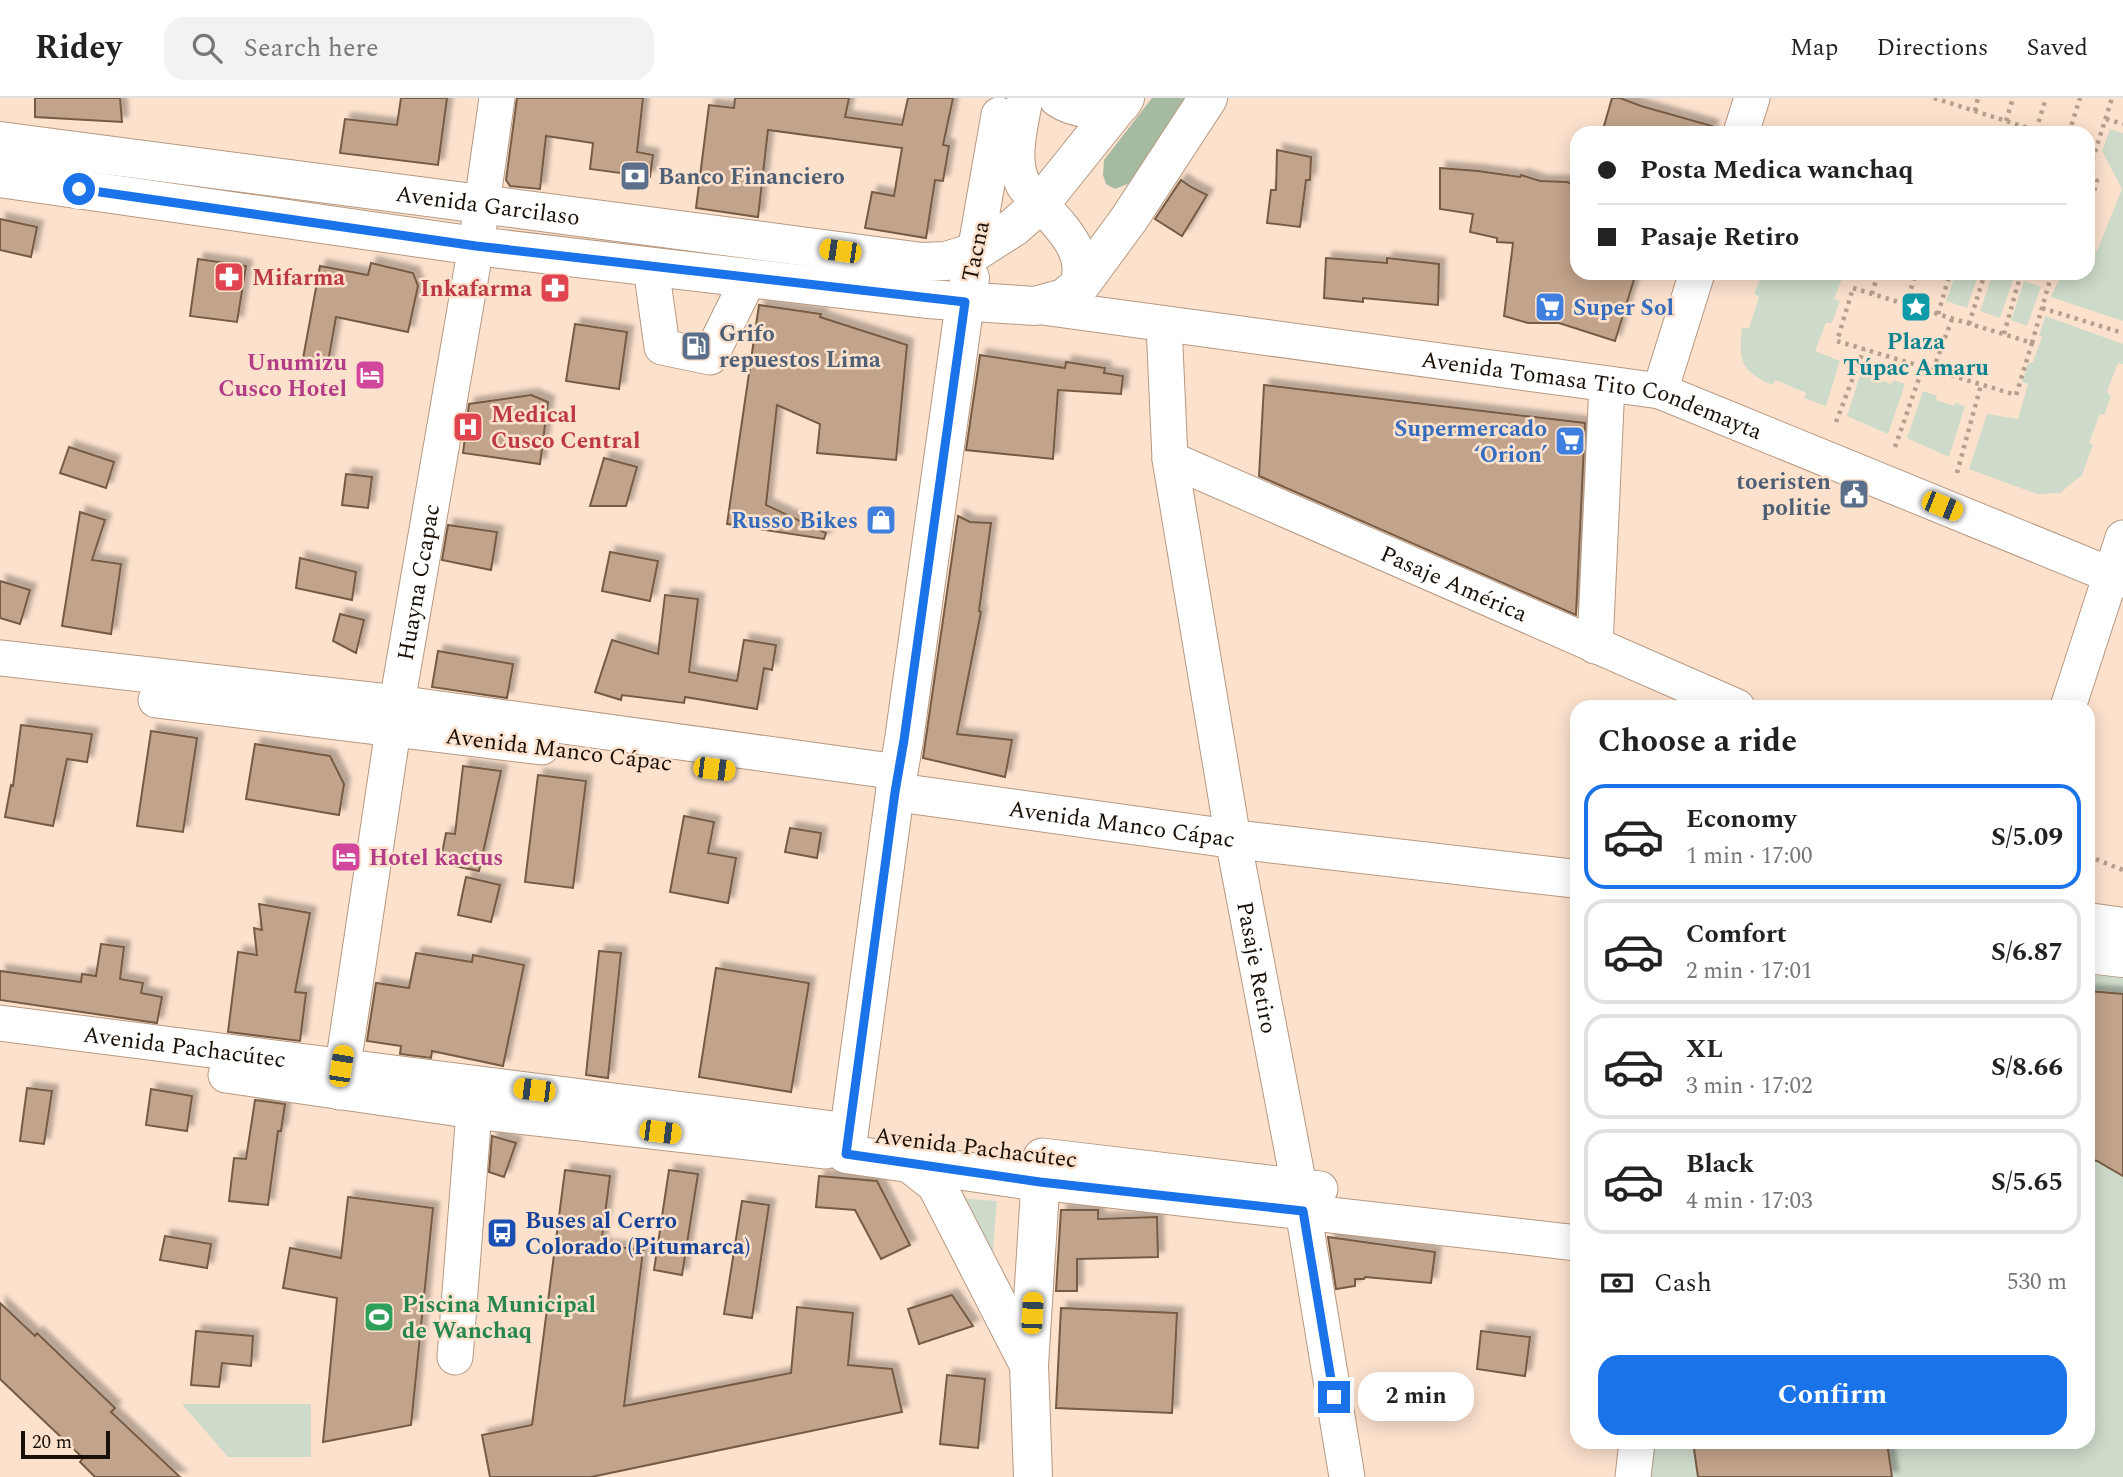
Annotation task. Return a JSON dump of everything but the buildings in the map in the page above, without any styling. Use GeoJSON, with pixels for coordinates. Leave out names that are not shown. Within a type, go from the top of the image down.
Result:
{"type":"FeatureCollection","features":[{"type":"Feature","properties":{"kind":"main road"},"geometry":{"type":"LineString","coordinates":[[1058,98],[1068,105],[1095,110],[1124,101]]}},
{"type":"Feature","properties":{"kind":"main road","name":"Avenida Garcilaso"},"geometry":{"type":"LineString","coordinates":[[0,178],[476,246],[965,302],[1035,306],[1064,298],[1076,289],[1129,219],[1208,98]]}},
{"type":"Feature","properties":{"kind":"main road","name":"Tacna"},"geometry":{"type":"LineString","coordinates":[[848,1142],[896,782],[965,302],[985,246],[1040,204],[1124,101]]}},
{"type":"Feature","properties":{"kind":"main road","name":"Avenida Garcilaso"},"geometry":{"type":"LineString","coordinates":[[0,141],[922,262],[946,261],[985,246]]}},
{"type":"Feature","properties":{"kind":"main road","name":"Avenida Manco Cápac"},"geometry":{"type":"LineString","coordinates":[[896,782],[1231,826],[1570,878]]}},
{"type":"Feature","properties":{"kind":"main road","name":"Avenida Manco Cápac"},"geometry":{"type":"LineString","coordinates":[[1231,826],[1570,852]]}},
{"type":"Feature","properties":{"kind":"main road"},"geometry":{"type":"LineString","coordinates":[[2095,923],[2123,927]]}},
{"type":"Feature","properties":{"kind":"main road"},"geometry":{"type":"LineString","coordinates":[[2095,955],[2123,958]]}},
{"type":"Feature","properties":{"kind":"main road","name":"Avenida Pachacútec"},"geometry":{"type":"LineString","coordinates":[[848,1142],[908,1162],[1041,1169]]}},
{"type":"Feature","properties":{"kind":"main road","name":"Avenida Pachacútec"},"geometry":{"type":"LineString","coordinates":[[848,1142],[1041,1169]]}},
{"type":"Feature","properties":{"kind":"main road"},"geometry":{"type":"LineString","coordinates":[[908,1162],[936,1184],[1029,1365]]}},
{"type":"Feature","properties":{"kind":"main road"},"geometry":{"type":"LineString","coordinates":[[1033,1477],[1029,1365],[1041,1169]]}},
{"type":"Feature","properties":{"kind":"street","name":"Huayna Ccapac"},"geometry":{"type":"LineString","coordinates":[[340,1079],[396,715],[476,246],[496,98]]}},
{"type":"Feature","properties":{"kind":"street","name":"Tacna"},"geometry":{"type":"LineString","coordinates":[[985,246],[989,178],[1002,98]]}},
{"type":"Feature","properties":{"kind":"street"},"geometry":{"type":"LineString","coordinates":[[1025,98],[1016,160],[1023,184],[1060,225],[1078,255],[1081,278],[1076,289]]}},
{"type":"Feature","properties":{"kind":"street"},"geometry":{"type":"LineString","coordinates":[[1743,126],[1752,98]]}},
{"type":"Feature","properties":{"kind":"street"},"geometry":{"type":"LineString","coordinates":[[651,267],[662,347],[710,357],[749,278]]}},
{"type":"Feature","properties":{"kind":"street"},"geometry":{"type":"LineString","coordinates":[[1660,391],[1695,280]]}},
{"type":"Feature","properties":{"kind":"street","name":"Avenida Tomasa Tito Condemayta"},"geometry":{"type":"LineString","coordinates":[[1035,306],[1660,391],[2117,577]]}},
{"type":"Feature","properties":{"kind":"street","name":"Pasaje Retiro"},"geometry":{"type":"LineString","coordinates":[[1164,324],[1170,459],[1231,826],[1301,1198],[1347,1477]]}},
{"type":"Feature","properties":{"kind":"street"},"geometry":{"type":"LineString","coordinates":[[1595,646],[1607,384]]}},
{"type":"Feature","properties":{"kind":"street","name":"Pasaje América"},"geometry":{"type":"LineString","coordinates":[[1170,459],[1721,700]]}},
{"type":"Feature","properties":{"kind":"street"},"geometry":{"type":"LineString","coordinates":[[2071,700],[2117,577],[2123,538]]}},
{"type":"Feature","properties":{"kind":"street","name":"Avenida Manco Cápac"},"geometry":{"type":"LineString","coordinates":[[0,658],[396,715],[896,782]]}},
{"type":"Feature","properties":{"kind":"street","name":"Avenida Manco Cápac"},"geometry":{"type":"LineString","coordinates":[[0,681],[396,715]]}},
{"type":"Feature","properties":{"kind":"street","name":"Avenida Pachacútec"},"geometry":{"type":"LineString","coordinates":[[0,1023],[340,1079],[474,1111],[848,1142]]}},
{"type":"Feature","properties":{"kind":"street","name":"Avenida Pachacútec"},"geometry":{"type":"LineString","coordinates":[[0,1047],[340,1079],[848,1142]]}},
{"type":"Feature","properties":{"kind":"street"},"geometry":{"type":"LineString","coordinates":[[455,1357],[474,1111]]}},
{"type":"Feature","properties":{"kind":"street","name":"Avenida Pachacútec"},"geometry":{"type":"LineString","coordinates":[[1041,1169],[1301,1198],[1570,1220]]}},
{"type":"Feature","properties":{"kind":"street","name":"Avenida Pachacútec"},"geometry":{"type":"LineString","coordinates":[[1301,1198],[1570,1241]]}},
{"type":"Feature","properties":{"kind":"street"},"geometry":{"type":"LineString","coordinates":[[1633,1477],[1636,1449]]}},
{"type":"Feature","properties":{"kind":"path"},"geometry":{"type":"LineString","coordinates":[[1937,98],[2023,126]]}},
{"type":"Feature","properties":{"kind":"path"},"geometry":{"type":"LineString","coordinates":[[1975,111],[1978,98]]}},
{"type":"Feature","properties":{"kind":"path"},"geometry":{"type":"LineString","coordinates":[[2006,121],[2012,98]]}},
{"type":"Feature","properties":{"kind":"path"},"geometry":{"type":"LineString","coordinates":[[2037,126],[2046,98]]}},
{"type":"Feature","properties":{"kind":"path"},"geometry":{"type":"LineString","coordinates":[[2071,126],[2080,98]]}},
{"type":"Feature","properties":{"kind":"path"},"geometry":{"type":"LineString","coordinates":[[2095,149],[2112,98]]}},
{"type":"Feature","properties":{"kind":"path"},"geometry":{"type":"LineString","coordinates":[[2106,119],[2123,124]]}},
{"type":"Feature","properties":{"kind":"path"},"geometry":{"type":"LineString","coordinates":[[1872,294],[1876,280]]}},
{"type":"Feature","properties":{"kind":"path"},"geometry":{"type":"LineString","coordinates":[[1906,304],[1914,280]]}},
{"type":"Feature","properties":{"kind":"path"},"geometry":{"type":"LineString","coordinates":[[1938,314],[1948,280]]}},
{"type":"Feature","properties":{"kind":"path"},"geometry":{"type":"LineString","coordinates":[[1969,324],[1983,280]]}},
{"type":"Feature","properties":{"kind":"path"},"geometry":{"type":"LineString","coordinates":[[2004,334],[2019,280]]}},
{"type":"Feature","properties":{"kind":"path"},"geometry":{"type":"LineString","coordinates":[[2032,343],[1853,288],[1837,341],[2016,395],[2032,343],[2050,280]]}},
{"type":"Feature","properties":{"kind":"path"},"geometry":{"type":"LineString","coordinates":[[2042,308],[2123,333]]}},
{"type":"Feature","properties":{"kind":"path"},"geometry":{"type":"LineString","coordinates":[[1933,370],[1952,319]]}},
{"type":"Feature","properties":{"kind":"path"},"geometry":{"type":"LineString","coordinates":[[1836,422],[1864,349]]}},
{"type":"Feature","properties":{"kind":"path"},"geometry":{"type":"LineString","coordinates":[[1895,447],[1923,367]]}},
{"type":"Feature","properties":{"kind":"path"},"geometry":{"type":"LineString","coordinates":[[1957,473],[1981,384]]}},
{"type":"Feature","properties":{"kind":"path"},"geometry":{"type":"LineString","coordinates":[[2095,859],[2123,870]]}},
{"type":"Feature","properties":{"kind":"green space"},"geometry":{"type":"Polygon","coordinates":[[[1152,98],[1189,98],[1130,183],[1115,189],[1106,184],[1103,175],[1104,160],[1152,98]]]}},
{"type":"Feature","properties":{"kind":"green space"},"geometry":{"type":"Polygon","coordinates":[[[2110,129],[2123,133],[2123,321],[2051,297],[2060,280],[2095,280],[2095,253],[2122,189],[2102,151],[2110,129]]]}},
{"type":"Feature","properties":{"kind":"green space"},"geometry":{"type":"Polygon","coordinates":[[[1760,280],[1841,280],[1834,299],[1840,301],[1832,323],[1826,323],[1815,351],[1840,361],[1826,406],[1804,398],[1806,393],[1776,380],[1772,385],[1762,380],[1744,364],[1741,349],[1742,328],[1749,328],[1759,297],[1754,294],[1760,280]]]}},
{"type":"Feature","properties":{"kind":"green space"},"geometry":{"type":"Polygon","coordinates":[[[1954,280],[1977,280],[1967,308],[1946,301],[1954,280]]]}},
{"type":"Feature","properties":{"kind":"green space"},"geometry":{"type":"Polygon","coordinates":[[[1991,280],[2013,280],[2000,318],[1980,311],[1991,280]]]}},
{"type":"Feature","properties":{"kind":"green space"},"geometry":{"type":"Polygon","coordinates":[[[2024,281],[2041,287],[2027,326],[2011,320],[2024,281]]]}},
{"type":"Feature","properties":{"kind":"green space"},"geometry":{"type":"Polygon","coordinates":[[[2045,316],[2123,344],[2123,364],[2118,363],[2107,392],[2111,396],[2104,415],[2100,414],[2089,443],[2093,445],[2082,475],[2060,493],[2037,494],[1969,469],[1987,414],[2018,419],[2028,384],[2022,382],[2042,337],[2039,336],[2045,316]]]}},
{"type":"Feature","properties":{"kind":"green space"},"geometry":{"type":"Polygon","coordinates":[[[1862,369],[1874,373],[1873,378],[1891,384],[1894,380],[1905,384],[1888,434],[1847,416],[1862,369]]]}},
{"type":"Feature","properties":{"kind":"green space"},"geometry":{"type":"Polygon","coordinates":[[[1923,391],[1937,396],[1936,400],[1954,406],[1955,403],[1965,406],[1949,457],[1907,438],[1923,391]]]}},
{"type":"Feature","properties":{"kind":"green space"},"geometry":{"type":"Polygon","coordinates":[[[2095,968],[2123,971],[2123,1477],[1636,1477],[1638,1449],[2095,1449],[2095,968]]]}},
{"type":"Feature","properties":{"kind":"green space"},"geometry":{"type":"Polygon","coordinates":[[[958,1198],[997,1201],[992,1260],[958,1198]]]}},
{"type":"Feature","properties":{"kind":"green space"},"geometry":{"type":"Polygon","coordinates":[[[182,1404],[311,1404],[311,1457],[228,1457],[182,1404]]]}},
{"type":"Feature","properties":{"kind":"place","name":"Banco Financiero"},"geometry":{"type":"Point","coordinates":[635,176]}},
{"type":"Feature","properties":{"kind":"place","name":"Mifarma"},"geometry":{"type":"Point","coordinates":[229,277]}},
{"type":"Feature","properties":{"kind":"place","name":"Inkafarma"},"geometry":{"type":"Point","coordinates":[555,288]}},
{"type":"Feature","properties":{"kind":"place","name":"Super Sol"},"geometry":{"type":"Point","coordinates":[1550,307]}},
{"type":"Feature","properties":{"kind":"place","name":"Plaza Túpac Amaru"},"geometry":{"type":"Point","coordinates":[1916,307]}},
{"type":"Feature","properties":{"kind":"place","name":"Grifo repuestos Lima"},"geometry":{"type":"Point","coordinates":[696,346]}},
{"type":"Feature","properties":{"kind":"place","name":"Unumizu Cusco Hotel"},"geometry":{"type":"Point","coordinates":[370,375]}},
{"type":"Feature","properties":{"kind":"place","name":"Medical Cusco Central"},"geometry":{"type":"Point","coordinates":[468,427]}},
{"type":"Feature","properties":{"kind":"place","name":"Supermercado ‘Orion’"},"geometry":{"type":"Point","coordinates":[1570,441]}},
{"type":"Feature","properties":{"kind":"place","name":"toeristen politie"},"geometry":{"type":"Point","coordinates":[1854,494]}},
{"type":"Feature","properties":{"kind":"place","name":"Russo Bikes"},"geometry":{"type":"Point","coordinates":[881,520]}},
{"type":"Feature","properties":{"kind":"place","name":"Hotel kactus"},"geometry":{"type":"Point","coordinates":[346,857]}},
{"type":"Feature","properties":{"kind":"place","name":"Buses al Cerro Colorado (Pitumarca)"},"geometry":{"type":"Point","coordinates":[502,1233]}},
{"type":"Feature","properties":{"kind":"place","name":"Piscina Municipal de Wanchaq"},"geometry":{"type":"Point","coordinates":[379,1317]}},
{"type":"Feature","properties":{"kind":"route"},"geometry":{"type":"LineString","coordinates":[[79,189],[476,246],[965,302],[846,1154],[1040,1182],[1303,1211],[1334,1397]]}}]}
